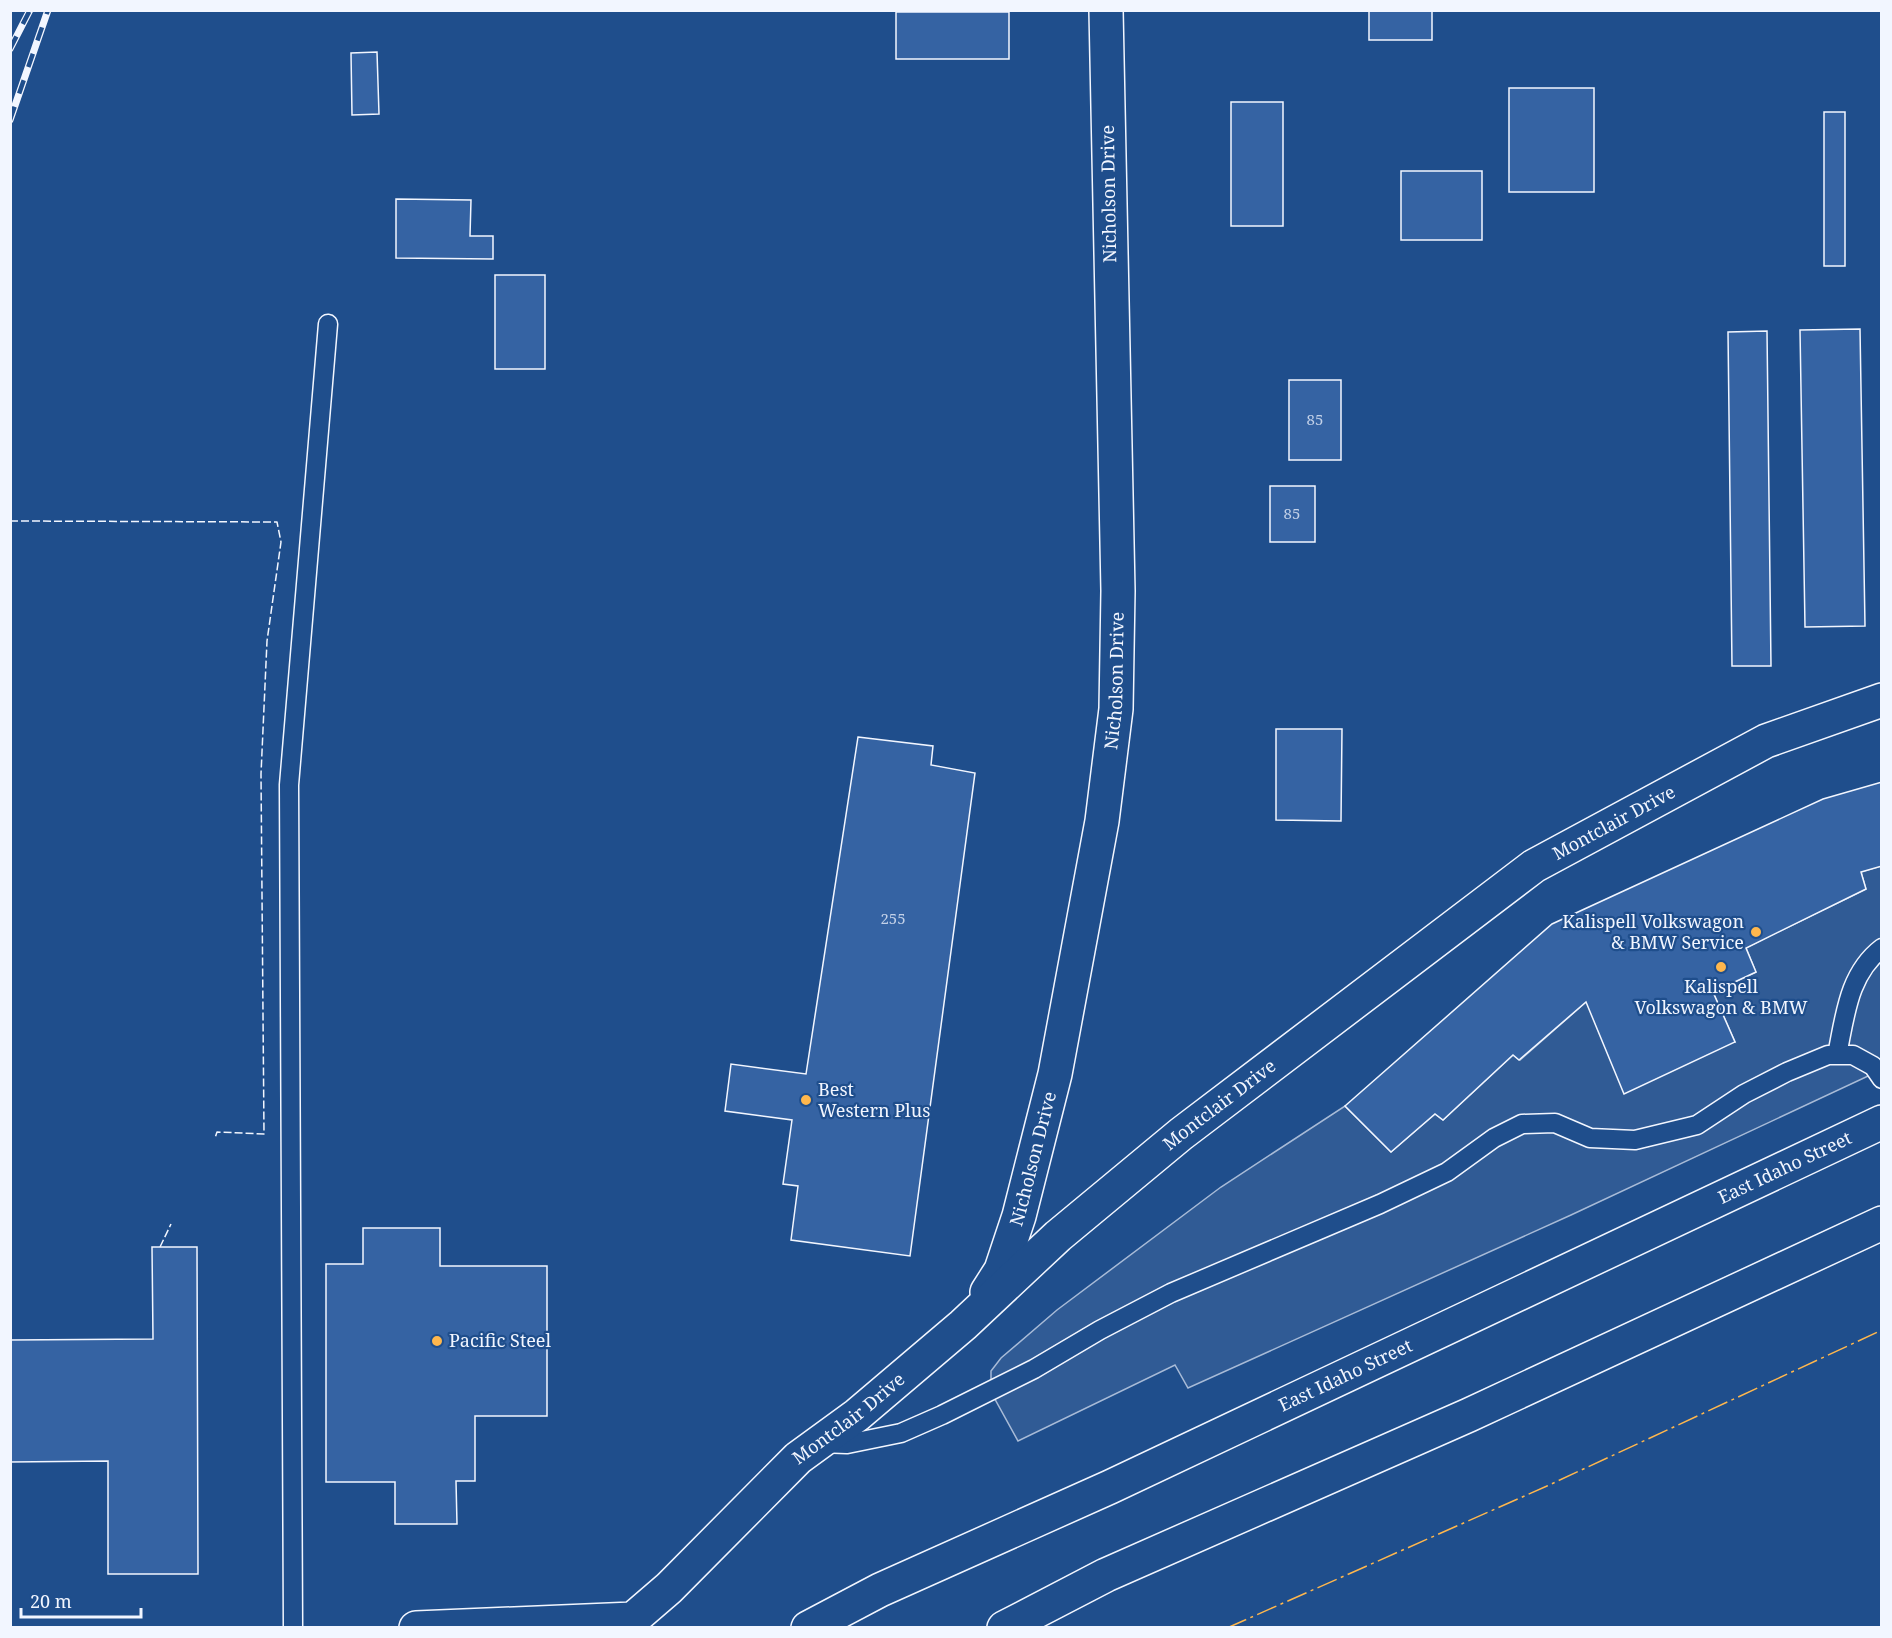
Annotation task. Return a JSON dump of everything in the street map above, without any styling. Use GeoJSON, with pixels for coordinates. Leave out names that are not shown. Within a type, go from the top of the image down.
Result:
{"type":"FeatureCollection","features":[{"type":"Feature","properties":{"kind":"main road","name":"Nicholson Drive"},"geometry":{"type":"LineString","coordinates":[[963,1325],[1001,1270],[1019,1216],[1055,1074],[1102,821],[1116,709],[1118,591],[1106,10]]}},
{"type":"Feature","properties":{"kind":"main road","name":"Montclair Drive"},"geometry":{"type":"LineString","coordinates":[[416,1628],[642,1623],[669,1588],[798,1458],[857,1415],[963,1325],[1058,1236],[1181,1134],[1534,866],[1766,741],[1881,700]]}},
{"type":"Feature","properties":{"kind":"main road","name":"East Idaho Street"},"geometry":{"type":"LineString","coordinates":[[808,1628],[880,1590],[1121,1482],[1881,1122]]}},
{"type":"Feature","properties":{"kind":"main road"},"geometry":{"type":"LineString","coordinates":[[1004,1628],[1106,1575],[1469,1415],[1881,1223]]}},
{"type":"Feature","properties":{"kind":"lane"},"geometry":{"type":"LineString","coordinates":[[293,1628],[290,785],[328,324]]}},
{"type":"Feature","properties":{"kind":"lane"},"geometry":{"type":"LineString","coordinates":[[1837,1055],[1845,1010],[1856,980],[1881,948]]}},
{"type":"Feature","properties":{"kind":"lane"},"geometry":{"type":"LineString","coordinates":[[816,1443],[847,1444],[901,1433],[942,1415],[1017,1378],[1100,1330],[1171,1293],[1380,1204],[1447,1172],[1494,1138],[1522,1124],[1555,1123],[1590,1138],[1635,1140],[1697,1125],[1744,1094],[1787,1072],[1828,1055],[1853,1055],[1873,1066],[1881,1079]]}},
{"type":"Feature","properties":{"kind":"shaded area"},"geometry":{"type":"Polygon","coordinates":[[[1881,866],[1881,1070],[1571,1215],[1188,1388],[1175,1365],[1018,1441],[991,1392],[991,1371],[1001,1358],[1057,1310],[1221,1187],[1345,1106],[1391,1152],[1435,1114],[1443,1120],[1513,1055],[1520,1060],[1586,1002],[1735,1042],[1713,992],[1756,972],[1746,948],[1866,889],[1861,872],[1881,866]]]}},
{"type":"Feature","properties":{"kind":"building"},"geometry":{"type":"Polygon","coordinates":[[[1369,10],[1432,10],[1432,40],[1369,40],[1369,10]]]}},
{"type":"Feature","properties":{"kind":"building"},"geometry":{"type":"Polygon","coordinates":[[[896,12],[1009,12],[1009,59],[896,59],[896,12]]]}},
{"type":"Feature","properties":{"kind":"building"},"geometry":{"type":"Polygon","coordinates":[[[377,52],[379,114],[352,115],[351,53],[377,52]]]}},
{"type":"Feature","properties":{"kind":"building"},"geometry":{"type":"Polygon","coordinates":[[[1509,88],[1594,88],[1594,192],[1509,192],[1509,88]]]}},
{"type":"Feature","properties":{"kind":"building"},"geometry":{"type":"Polygon","coordinates":[[[1231,102],[1283,102],[1283,226],[1231,226],[1231,102]]]}},
{"type":"Feature","properties":{"kind":"building"},"geometry":{"type":"Polygon","coordinates":[[[1824,112],[1845,112],[1845,266],[1824,266],[1824,112]]]}},
{"type":"Feature","properties":{"kind":"building"},"geometry":{"type":"Polygon","coordinates":[[[1401,171],[1482,171],[1482,240],[1401,240],[1401,171]]]}},
{"type":"Feature","properties":{"kind":"building"},"geometry":{"type":"Polygon","coordinates":[[[396,199],[471,200],[470,236],[493,236],[493,259],[396,258],[396,199]]]}},
{"type":"Feature","properties":{"kind":"building"},"geometry":{"type":"Polygon","coordinates":[[[495,275],[545,275],[545,369],[495,369],[495,275]]]}},
{"type":"Feature","properties":{"kind":"building"},"geometry":{"type":"Polygon","coordinates":[[[1860,329],[1865,626],[1805,627],[1800,330],[1860,329]]]}},
{"type":"Feature","properties":{"kind":"building"},"geometry":{"type":"Polygon","coordinates":[[[1767,331],[1771,666],[1732,666],[1728,332],[1767,331]]]}},
{"type":"Feature","properties":{"kind":"building"},"geometry":{"type":"Polygon","coordinates":[[[1289,380],[1341,380],[1341,460],[1289,460],[1289,380]]]}},
{"type":"Feature","properties":{"kind":"building"},"geometry":{"type":"Polygon","coordinates":[[[1270,486],[1315,486],[1315,542],[1270,542],[1270,486]]]}},
{"type":"Feature","properties":{"kind":"building"},"geometry":{"type":"Polygon","coordinates":[[[1276,729],[1342,729],[1341,821],[1276,820],[1276,729]]]}},
{"type":"Feature","properties":{"kind":"building"},"geometry":{"type":"Polygon","coordinates":[[[858,737],[933,746],[931,765],[975,773],[910,1256],[791,1240],[798,1186],[783,1184],[792,1120],[725,1111],[731,1064],[806,1074],[858,737]]]}},
{"type":"Feature","properties":{"kind":"building"},"geometry":{"type":"Polygon","coordinates":[[[1882,782],[1882,866],[1861,872],[1866,889],[1746,948],[1756,972],[1713,992],[1735,1042],[1624,1094],[1586,1002],[1519,1060],[1513,1055],[1443,1120],[1435,1114],[1391,1152],[1345,1106],[1552,924],[1823,799],[1882,782]]]}},
{"type":"Feature","properties":{"kind":"building","name":"Pacific Steel"},"geometry":{"type":"Polygon","coordinates":[[[363,1228],[440,1228],[440,1266],[547,1266],[547,1416],[475,1416],[475,1481],[456,1481],[457,1524],[395,1524],[395,1482],[326,1482],[326,1264],[363,1264],[363,1228]]]}},
{"type":"Feature","properties":{"kind":"building"},"geometry":{"type":"Polygon","coordinates":[[[152,1247],[197,1247],[198,1574],[108,1574],[108,1461],[10,1462],[10,1340],[153,1339],[152,1247]]]}},
{"type":"Feature","properties":{"kind":"railway"},"geometry":{"type":"LineString","coordinates":[[10,49],[30,10]]}},
{"type":"Feature","properties":{"kind":"railway"},"geometry":{"type":"LineString","coordinates":[[10,120],[48,10]]}},
{"type":"Feature","properties":{"kind":"fence"},"geometry":{"type":"LineString","coordinates":[[10,521],[277,522],[281,542],[267,641],[261,774],[264,1134],[217,1132],[215,1138]]}},
{"type":"Feature","properties":{"kind":"fence"},"geometry":{"type":"LineString","coordinates":[[160,1247],[171,1224]]}},
{"type":"Feature","properties":{"kind":"power"},"geometry":{"type":"LineString","coordinates":[[1227,1628],[1547,1486],[1882,1330]]}},
{"type":"Feature","properties":{"kind":"place","name":"Kalispell Volkswagon & BMW Service"},"geometry":{"type":"Point","coordinates":[1756,932]}},
{"type":"Feature","properties":{"kind":"place","name":"Kalispell Volkswagon & BMW"},"geometry":{"type":"Point","coordinates":[1721,967]}},
{"type":"Feature","properties":{"kind":"place","name":"Best Western Plus"},"geometry":{"type":"Point","coordinates":[806,1100]}},
{"type":"Feature","properties":{"kind":"place","name":"Pacific Steel"},"geometry":{"type":"Point","coordinates":[437,1341]}}]}
